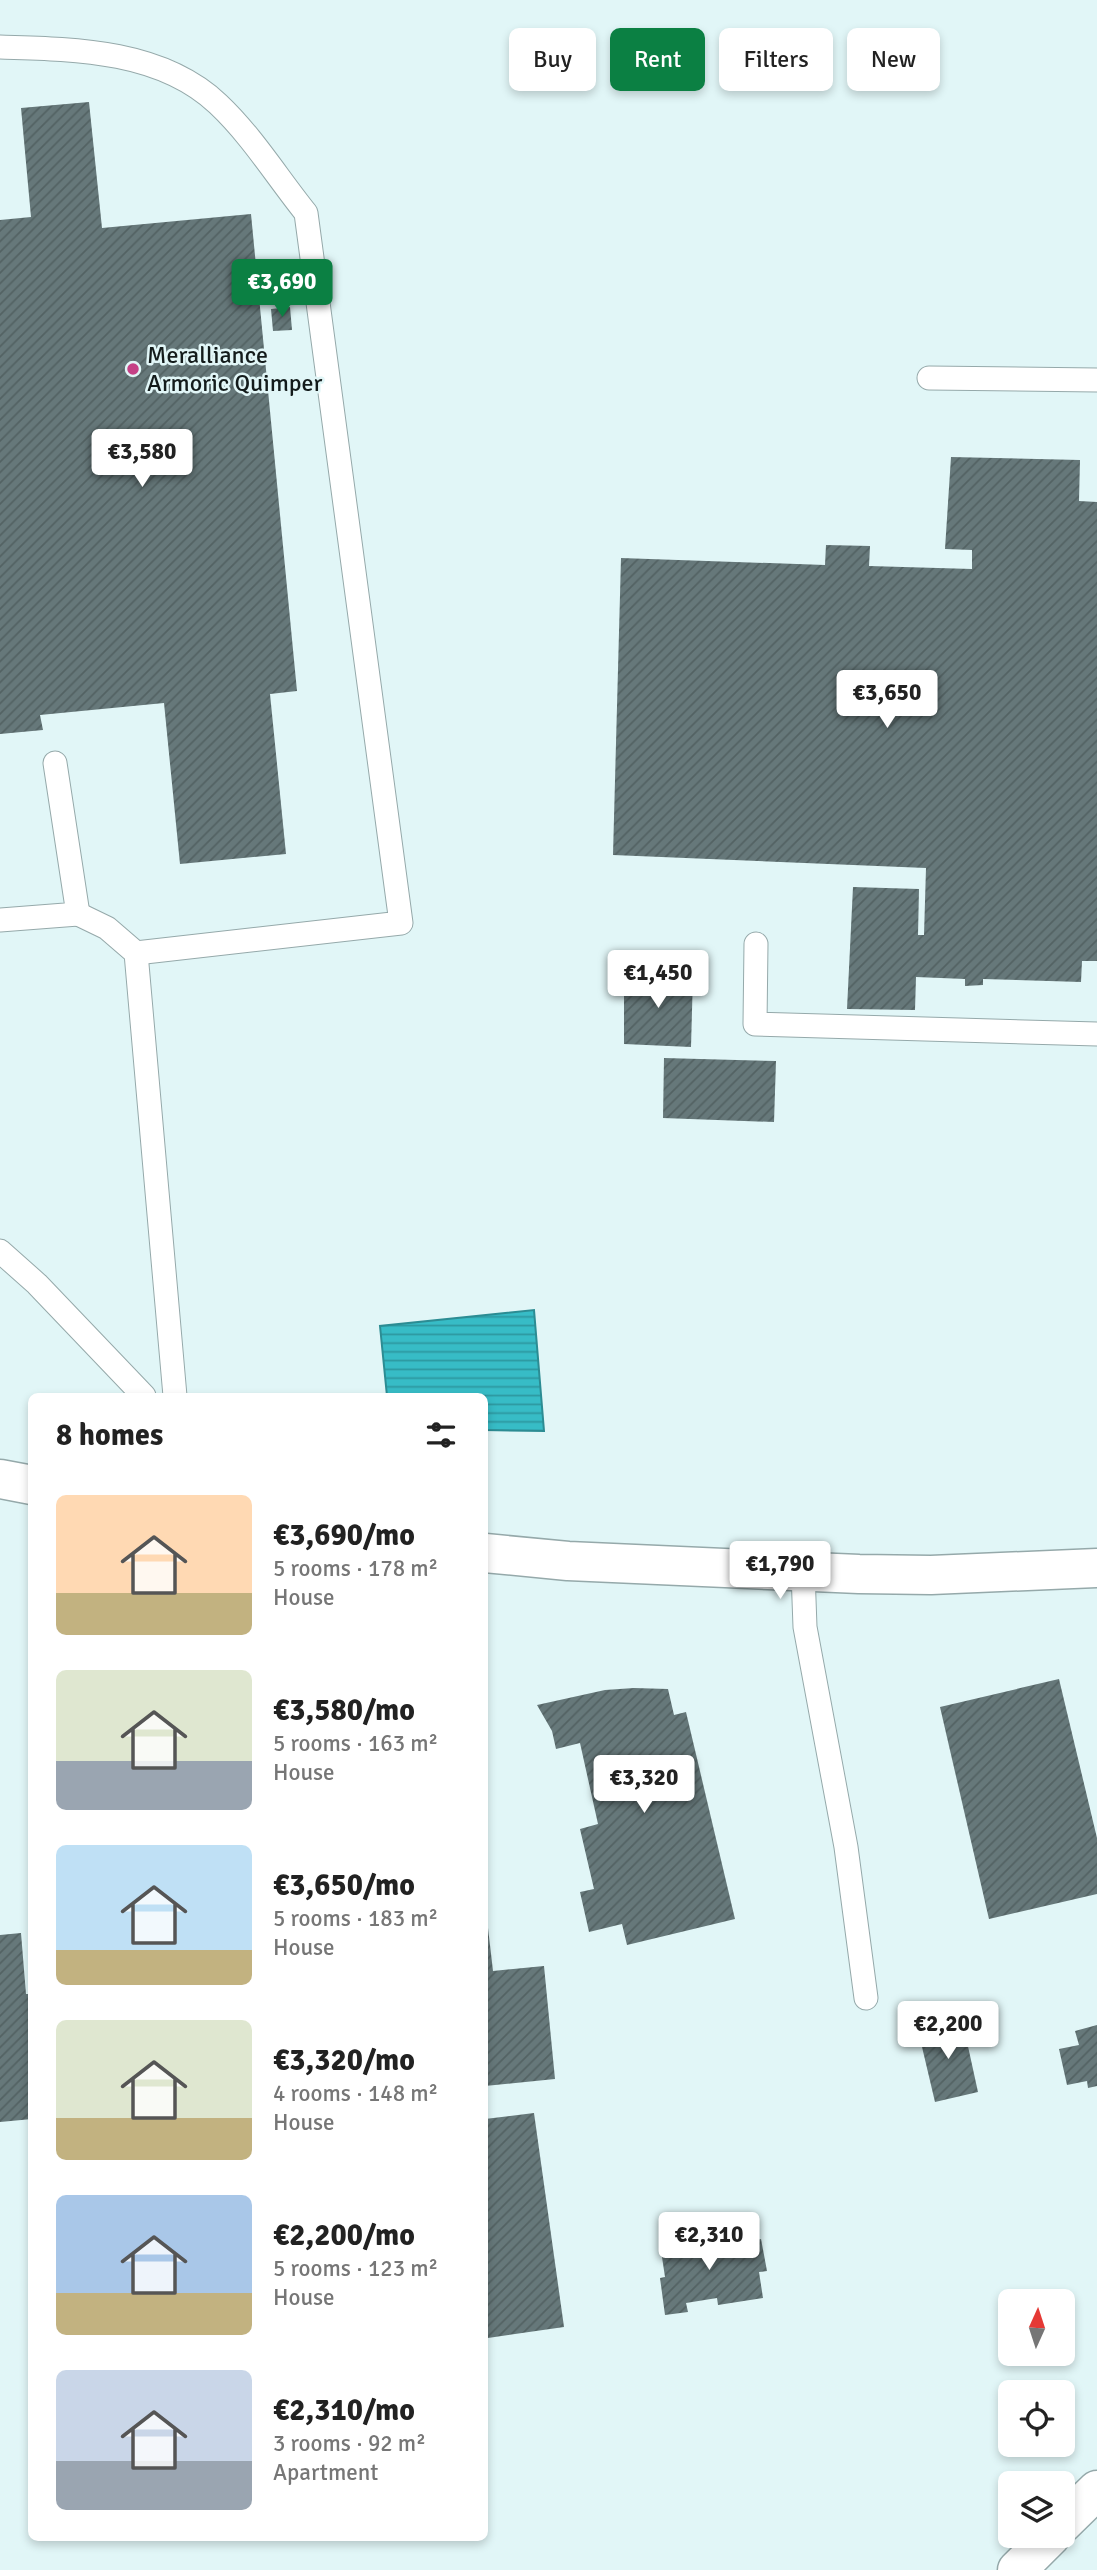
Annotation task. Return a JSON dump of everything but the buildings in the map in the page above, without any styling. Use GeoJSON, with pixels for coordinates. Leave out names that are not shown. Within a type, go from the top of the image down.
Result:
{"type":"FeatureCollection","features":[{"type":"Feature","properties":{"kind":"street"},"geometry":{"type":"LineString","coordinates":[[0,1479],[28,1484]]}},
{"type":"Feature","properties":{"kind":"street"},"geometry":{"type":"LineString","coordinates":[[488,1553],[568,1561],[803,1572],[931,1575],[1097,1568]]}},
{"type":"Feature","properties":{"kind":"street"},"geometry":{"type":"LineString","coordinates":[[1075,2511],[1097,2490]]}},
{"type":"Feature","properties":{"kind":"street"},"geometry":{"type":"LineString","coordinates":[[1017,2570],[1039,2548]]}},
{"type":"Feature","properties":{"kind":"lane"},"geometry":{"type":"LineString","coordinates":[[0,47],[51,48],[107,55],[150,64],[185,78],[218,104],[239,127],[306,213],[401,923],[136,953]]}},
{"type":"Feature","properties":{"kind":"lane"},"geometry":{"type":"LineString","coordinates":[[929,378],[1097,380]]}},
{"type":"Feature","properties":{"kind":"lane"},"geometry":{"type":"LineString","coordinates":[[55,764],[78,914]]}},
{"type":"Feature","properties":{"kind":"lane"},"geometry":{"type":"LineString","coordinates":[[0,920],[78,914],[107,929],[136,953],[175,1393]]}},
{"type":"Feature","properties":{"kind":"lane"},"geometry":{"type":"LineString","coordinates":[[756,944],[755,1024],[1097,1034]]}},
{"type":"Feature","properties":{"kind":"lane"},"geometry":{"type":"LineString","coordinates":[[0,1251],[37,1284],[141,1393]]}},
{"type":"Feature","properties":{"kind":"lane"},"geometry":{"type":"LineString","coordinates":[[803,1572],[805,1627],[844,1833],[866,1998]]}},
{"type":"Feature","properties":{"kind":"water"},"geometry":{"type":"Polygon","coordinates":[[[534,1310],[544,1431],[488,1430],[488,1393],[387,1393],[380,1326],[534,1310]]]}},
{"type":"Feature","properties":{"kind":"place","name":"Meralliance Armoric Quimper"},"geometry":{"type":"Point","coordinates":[133,369]}}]}
